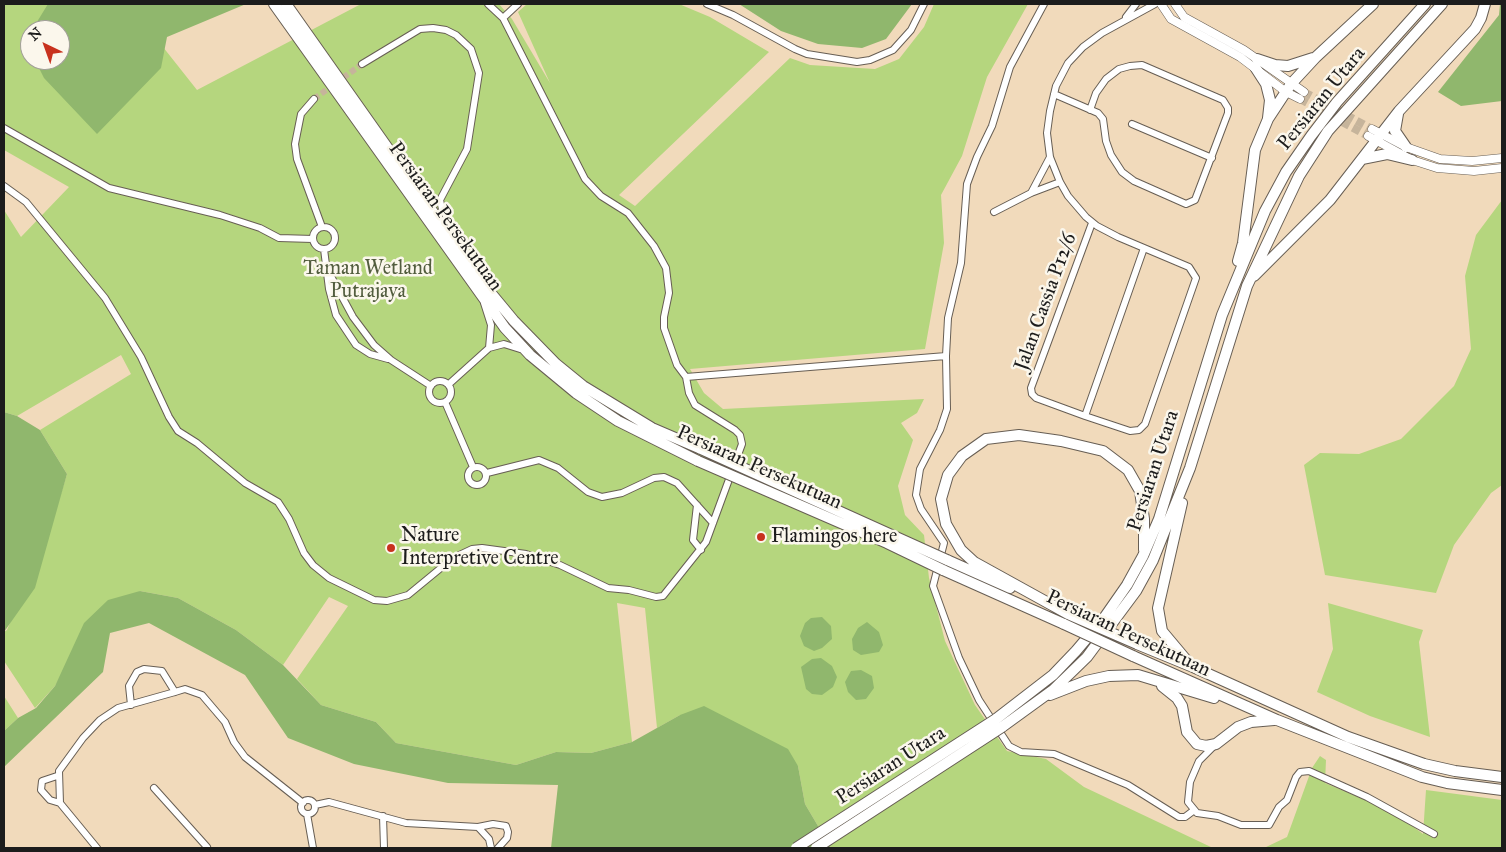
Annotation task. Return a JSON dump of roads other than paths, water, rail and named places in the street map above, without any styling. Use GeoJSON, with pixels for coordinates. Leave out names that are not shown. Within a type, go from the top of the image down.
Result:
{"type":"FeatureCollection","features":[{"type":"Feature","properties":{"kind":"main road","name":"Persiaran Persekutuan"},"geometry":{"type":"LineString","coordinates":[[274,4],[505,328],[530,355],[576,393],[618,421],[698,461],[887,543],[1070,615],[1193,667],[1348,737],[1408,758],[1455,771],[1502,777]]}},
{"type":"Feature","properties":{"kind":"main road","name":"Persiaran Persekutuan"},"geometry":{"type":"LineString","coordinates":[[286,4],[464,256],[514,321],[556,364],[583,386],[652,428],[945,565],[1064,624],[1253,710],[1422,777],[1447,783],[1502,790]]}},
{"type":"Feature","properties":{"kind":"main road"},"geometry":{"type":"LineString","coordinates":[[1222,315],[1243,243],[1255,150],[1268,119],[1289,88],[1316,57],[1373,4]]}},
{"type":"Feature","properties":{"kind":"main road","name":"Persiaran Utara"},"geometry":{"type":"LineString","coordinates":[[816,848],[999,723],[1076,652],[1104,618],[1143,556],[1159,520],[1222,315],[1265,211],[1286,172],[1337,102],[1425,4]]}},
{"type":"Feature","properties":{"kind":"main road","name":"Persiaran Utara"},"geometry":{"type":"LineString","coordinates":[[796,848],[1044,696],[1087,657],[1136,591],[1153,560],[1190,468],[1247,286],[1299,176],[1315,149],[1354,101],[1442,4]]}},
{"type":"Feature","properties":{"kind":"main road"},"geometry":{"type":"LineString","coordinates":[[1247,286],[1270,259],[1320,212],[1362,159],[1374,135],[1399,111],[1475,29],[1482,18],[1485,4]]}},
{"type":"Feature","properties":{"kind":"main road"},"geometry":{"type":"LineString","coordinates":[[1256,63],[1288,66],[1316,57]]}},
{"type":"Feature","properties":{"kind":"main road"},"geometry":{"type":"LineString","coordinates":[[1256,63],[1266,84],[1270,100],[1268,119]]}},
{"type":"Feature","properties":{"kind":"main road"},"geometry":{"type":"LineString","coordinates":[[1399,111],[1396,131],[1406,147]]}},
{"type":"Feature","properties":{"kind":"main road"},"geometry":{"type":"LineString","coordinates":[[1362,159],[1387,154],[1412,160]]}},
{"type":"Feature","properties":{"kind":"main road"},"geometry":{"type":"LineString","coordinates":[[1070,615],[974,562],[961,550],[946,524],[941,499],[948,475],[962,456],[986,439],[1019,435],[1061,441],[1103,451],[1128,470],[1140,491],[1144,519],[1143,556]]}},
{"type":"Feature","properties":{"kind":"main road"},"geometry":{"type":"LineString","coordinates":[[1190,468],[1158,608],[1162,631],[1174,648],[1193,667]]}},
{"type":"Feature","properties":{"kind":"main road"},"geometry":{"type":"LineString","coordinates":[[1138,675],[1164,687],[1177,698],[1182,706],[1188,732],[1197,744],[1206,746],[1216,744],[1238,727],[1251,722],[1277,720]]}},
{"type":"Feature","properties":{"kind":"main road"},"geometry":{"type":"LineString","coordinates":[[1044,696],[1086,681],[1109,676],[1138,675],[1253,710]]}},
{"type":"Feature","properties":{"kind":"street"},"geometry":{"type":"LineString","coordinates":[[4,186],[26,202],[105,298],[140,357],[169,417],[178,431],[197,442],[246,483],[278,502],[289,519],[304,553],[313,565],[330,578],[374,600],[394,600],[415,591],[454,558],[463,553],[472,549],[492,548],[526,554],[560,564],[608,588],[629,590],[656,597],[669,592],[701,550],[713,523],[742,440],[730,425],[695,406],[689,393],[686,377],[677,365],[664,328],[664,317],[669,293],[666,268],[654,246],[628,213],[601,196],[584,179],[503,18],[488,4]]}},
{"type":"Feature","properties":{"kind":"street"},"geometry":{"type":"LineString","coordinates":[[503,18],[518,4]]}},
{"type":"Feature","properties":{"kind":"street"},"geometry":{"type":"LineString","coordinates":[[707,4],[733,15],[807,54],[857,62],[870,60],[893,50],[911,30],[924,4]]}},
{"type":"Feature","properties":{"kind":"street"},"geometry":{"type":"LineString","coordinates":[[1044,4],[1010,67],[992,126],[967,184],[960,263],[948,318],[946,356],[948,380],[945,420],[920,469],[916,495],[921,509],[944,543],[933,586],[959,658],[979,700],[1009,746],[1021,752],[1054,754],[1128,786],[1178,817],[1185,816],[1194,811]]}},
{"type":"Feature","properties":{"kind":"street"},"geometry":{"type":"LineString","coordinates":[[1121,21],[1136,4]]}},
{"type":"Feature","properties":{"kind":"street"},"geometry":{"type":"LineString","coordinates":[[1144,248],[1085,416],[1130,431],[1138,430],[1145,424],[1196,278],[1189,267],[1092,223],[1077,208],[1060,182],[1050,157],[1048,133],[1054,94],[1068,63],[1083,47],[1121,21],[1155,4]]}},
{"type":"Feature","properties":{"kind":"street"},"geometry":{"type":"LineString","coordinates":[[1161,4],[1171,18],[1256,63]]}},
{"type":"Feature","properties":{"kind":"street"},"geometry":{"type":"LineString","coordinates":[[1175,4],[1184,17],[1256,63],[1302,96]]}},
{"type":"Feature","properties":{"kind":"street"},"geometry":{"type":"LineString","coordinates":[[362,64],[420,29],[433,28],[446,30],[464,41],[475,56],[479,72],[466,155],[443,191],[440,200],[442,209],[457,234],[464,256]]}},
{"type":"Feature","properties":{"kind":"street"},"geometry":{"type":"LineString","coordinates":[[1054,94],[1090,110],[1098,113],[1102,119],[1111,155],[1122,172],[1146,187],[1186,204],[1195,200],[1228,113],[1226,103],[1219,97],[1142,66],[1130,66],[1120,69],[1106,79],[1096,93],[1090,110]]}},
{"type":"Feature","properties":{"kind":"street"},"geometry":{"type":"LineString","coordinates":[[314,99],[301,114],[295,144],[297,159],[322,227]]}},
{"type":"Feature","properties":{"kind":"street"},"geometry":{"type":"LineString","coordinates":[[1132,124],[1212,158]]}},
{"type":"Feature","properties":{"kind":"street"},"geometry":{"type":"LineString","coordinates":[[4,128],[109,188],[220,215],[260,228],[279,238],[313,239]]}},
{"type":"Feature","properties":{"kind":"street"},"geometry":{"type":"LineString","coordinates":[[1374,135],[1440,159],[1472,161],[1502,158]]}},
{"type":"Feature","properties":{"kind":"street"},"geometry":{"type":"LineString","coordinates":[[1374,135],[1412,160],[1436,168],[1474,171],[1502,168]]}},
{"type":"Feature","properties":{"kind":"street"},"geometry":{"type":"LineString","coordinates":[[1031,193],[1050,157]]}},
{"type":"Feature","properties":{"kind":"street"},"geometry":{"type":"LineString","coordinates":[[994,212],[1031,193],[1060,182]]}},
{"type":"Feature","properties":{"kind":"street","name":"Jalan Cassia P12/6"},"geometry":{"type":"LineString","coordinates":[[1085,416],[1036,398],[1032,394],[1031,388],[1092,223]]}},
{"type":"Feature","properties":{"kind":"street"},"geometry":{"type":"LineString","coordinates":[[322,227],[331,230],[335,239],[329,247],[324,249],[317,246],[313,239],[317,229],[322,227]]}},
{"type":"Feature","properties":{"kind":"street"},"geometry":{"type":"LineString","coordinates":[[324,249],[336,315],[346,332],[356,344],[370,354],[391,360]]}},
{"type":"Feature","properties":{"kind":"street"},"geometry":{"type":"LineString","coordinates":[[327,269],[364,333],[391,360],[431,386]]}},
{"type":"Feature","properties":{"kind":"street"},"geometry":{"type":"LineString","coordinates":[[482,297],[491,325],[489,348]]}},
{"type":"Feature","properties":{"kind":"street"},"geometry":{"type":"LineString","coordinates":[[449,384],[489,348],[511,344],[530,355]]}},
{"type":"Feature","properties":{"kind":"street"},"geometry":{"type":"LineString","coordinates":[[686,377],[946,356]]}},
{"type":"Feature","properties":{"kind":"street"},"geometry":{"type":"LineString","coordinates":[[439,380],[449,384],[452,394],[445,402],[440,403],[432,399],[429,391],[431,386],[439,380]]}},
{"type":"Feature","properties":{"kind":"street"},"geometry":{"type":"LineString","coordinates":[[445,402],[473,467]]}},
{"type":"Feature","properties":{"kind":"street"},"geometry":{"type":"LineString","coordinates":[[486,473],[539,460],[558,468],[588,492],[602,497],[622,493],[654,478],[664,477],[677,483],[713,523]]}},
{"type":"Feature","properties":{"kind":"street"},"geometry":{"type":"LineString","coordinates":[[473,467],[481,467],[486,473],[485,481],[478,486],[470,482],[468,474],[473,467]]}},
{"type":"Feature","properties":{"kind":"street"},"geometry":{"type":"LineString","coordinates":[[697,505],[693,540],[701,550]]}},
{"type":"Feature","properties":{"kind":"street"},"geometry":{"type":"LineString","coordinates":[[131,705],[129,686],[137,672],[144,668],[162,671],[175,692]]}},
{"type":"Feature","properties":{"kind":"street"},"geometry":{"type":"LineString","coordinates":[[60,804],[57,776],[71,754],[100,720],[118,708],[185,690],[202,695],[225,722],[234,742],[245,757],[303,803]]}},
{"type":"Feature","properties":{"kind":"street"},"geometry":{"type":"LineString","coordinates":[[1197,744],[1199,761]]}},
{"type":"Feature","properties":{"kind":"street"},"geometry":{"type":"LineString","coordinates":[[1216,744],[1199,761],[1190,782],[1188,802],[1194,811],[1202,815],[1218,816],[1240,825],[1269,825],[1279,807],[1287,800],[1296,777],[1300,772],[1309,771],[1327,777],[1434,834]]}},
{"type":"Feature","properties":{"kind":"street"},"geometry":{"type":"LineString","coordinates":[[57,776],[42,781],[41,790],[50,800],[60,804],[98,848]]}},
{"type":"Feature","properties":{"kind":"street"},"geometry":{"type":"LineString","coordinates":[[154,788],[207,848]]}},
{"type":"Feature","properties":{"kind":"street"},"geometry":{"type":"LineString","coordinates":[[313,848],[307,814],[301,807],[308,800],[315,806]]}},
{"type":"Feature","properties":{"kind":"street"},"geometry":{"type":"LineString","coordinates":[[315,806],[329,802],[406,823],[478,826],[493,824],[506,826],[507,838],[498,848]]}},
{"type":"Feature","properties":{"kind":"street"},"geometry":{"type":"LineString","coordinates":[[307,814],[312,814],[315,806]]}},
{"type":"Feature","properties":{"kind":"street"},"geometry":{"type":"LineString","coordinates":[[383,816],[384,848]]}},
{"type":"Feature","properties":{"kind":"street"},"geometry":{"type":"LineString","coordinates":[[478,826],[489,839],[491,848]]}},
{"type":"Feature","properties":{"kind":"tunnel"},"geometry":{"type":"LineString","coordinates":[[314,99],[362,64]]}},
{"type":"Feature","properties":{"kind":"tunnel"},"geometry":{"type":"LineString","coordinates":[[1304,92],[1372,129]]}},
{"type":"Feature","properties":{"kind":"tunnel"},"geometry":{"type":"LineString","coordinates":[[1300,99],[1368,136]]}},
{"type":"Feature","properties":{"kind":"place","name":"Flamingos here"},"geometry":{"type":"Point","coordinates":[761,537]}},
{"type":"Feature","properties":{"kind":"place","name":"Nature Interpretive Centre"},"geometry":{"type":"Point","coordinates":[391,548]}},
{"type":"Feature","properties":{"kind":"park label","name":"Taman Wetland Putrajaya"},"geometry":{"type":"Point","coordinates":[368,280]}}]}
